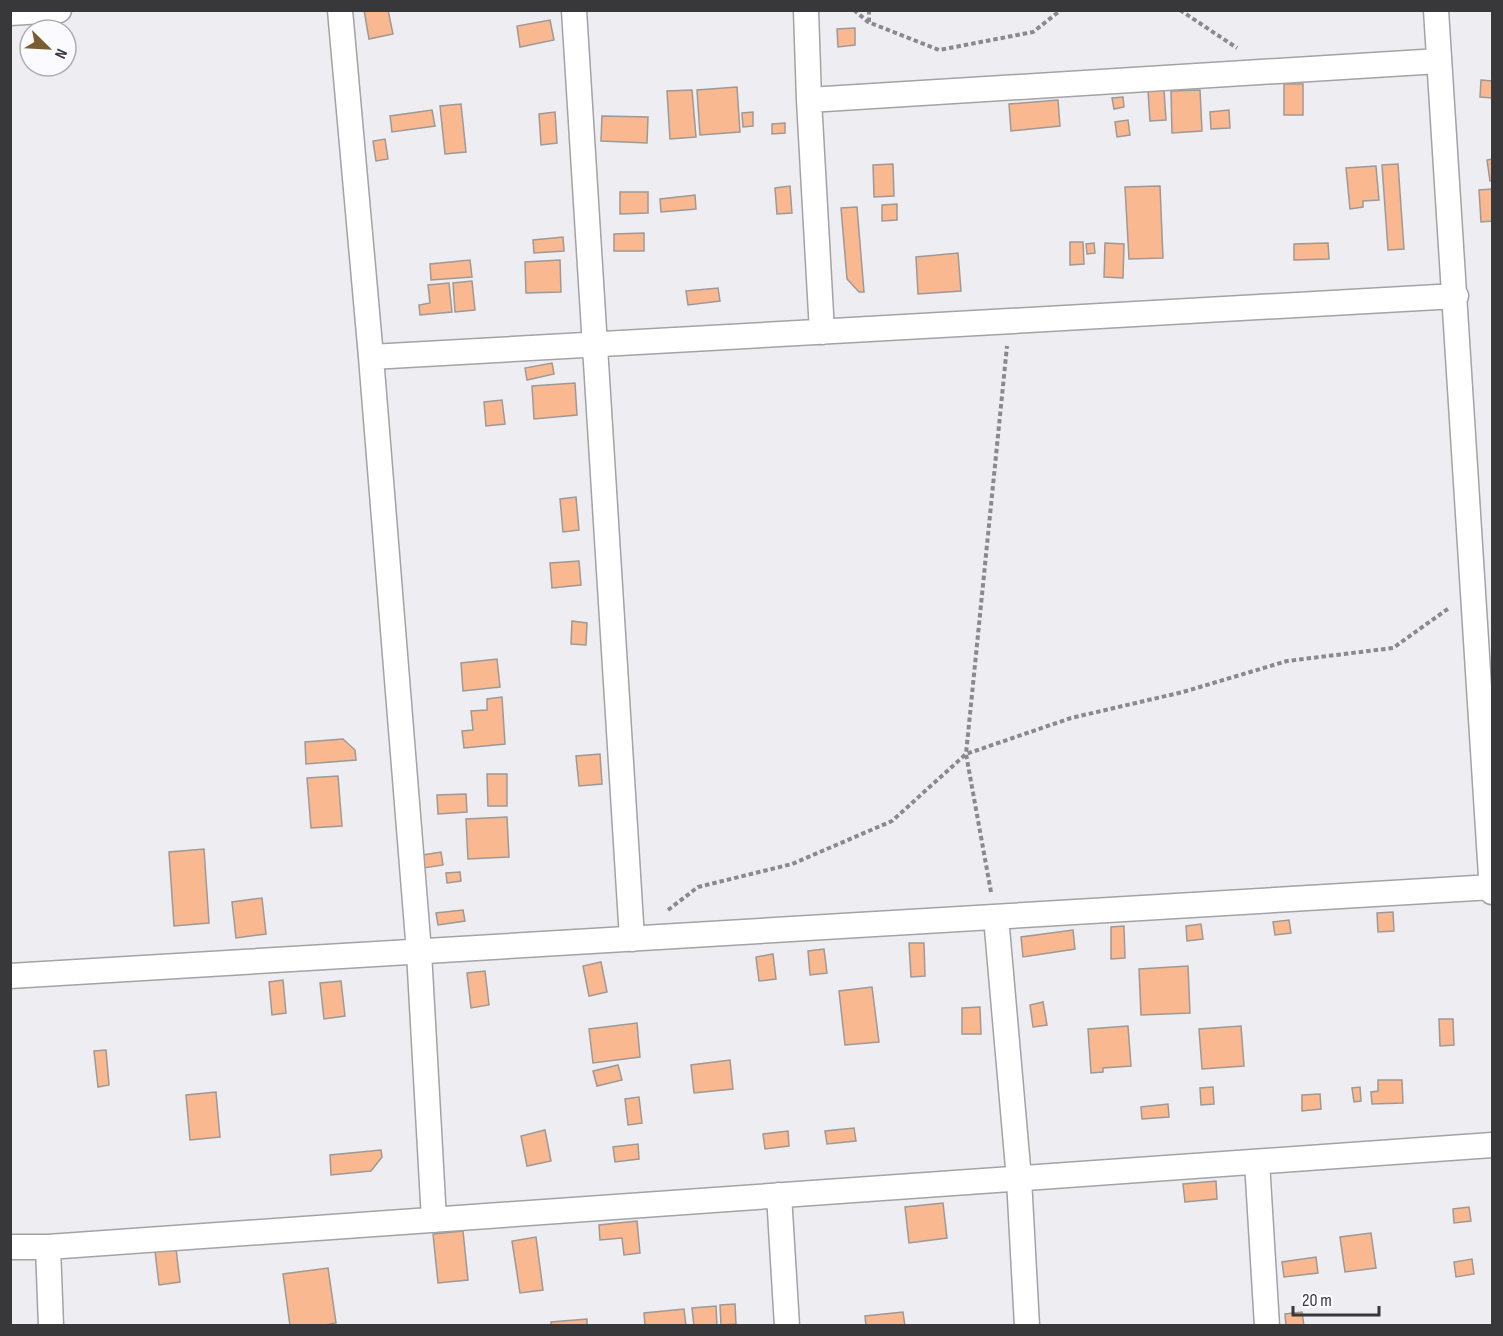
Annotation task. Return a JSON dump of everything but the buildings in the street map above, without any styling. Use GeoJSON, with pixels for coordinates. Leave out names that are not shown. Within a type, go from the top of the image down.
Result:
{"type":"FeatureCollection","features":[{"type":"Feature","properties":{"kind":"street"},"geometry":{"type":"LineString","coordinates":[[10,14],[59,10]]}},
{"type":"Feature","properties":{"kind":"street"},"geometry":{"type":"LineString","coordinates":[[340,10],[371,357],[419,952],[434,1220]]}},
{"type":"Feature","properties":{"kind":"street"},"geometry":{"type":"LineString","coordinates":[[574,10],[632,939]]}},
{"type":"Feature","properties":{"kind":"street"},"geometry":{"type":"LineString","coordinates":[[806,10],[822,332]]}},
{"type":"Feature","properties":{"kind":"street"},"geometry":{"type":"LineString","coordinates":[[1436,10],[1456,296],[1483,589],[1492,892]]}},
{"type":"Feature","properties":{"kind":"street"},"geometry":{"type":"LineString","coordinates":[[809,100],[1439,61]]}},
{"type":"Feature","properties":{"kind":"street"},"geometry":{"type":"LineString","coordinates":[[371,357],[1456,296]]}},
{"type":"Feature","properties":{"kind":"street"},"geometry":{"type":"LineString","coordinates":[[10,976],[1492,886]]}},
{"type":"Feature","properties":{"kind":"street"},"geometry":{"type":"LineString","coordinates":[[996,916],[1019,1179],[1027,1326]]}},
{"type":"Feature","properties":{"kind":"street"},"geometry":{"type":"LineString","coordinates":[[10,1248],[1492,1145]]}},
{"type":"Feature","properties":{"kind":"street"},"geometry":{"type":"LineString","coordinates":[[1257,1162],[1267,1326]]}},
{"type":"Feature","properties":{"kind":"street"},"geometry":{"type":"LineString","coordinates":[[779,1195],[787,1326]]}},
{"type":"Feature","properties":{"kind":"street"},"geometry":{"type":"LineString","coordinates":[[48,1247],[51,1326]]}},
{"type":"Feature","properties":{"kind":"path"},"geometry":{"type":"LineString","coordinates":[[854,10],[868,22],[939,50],[1033,32],[1061,10]]}},
{"type":"Feature","properties":{"kind":"path"},"geometry":{"type":"LineString","coordinates":[[868,22],[869,10]]}},
{"type":"Feature","properties":{"kind":"path"},"geometry":{"type":"LineString","coordinates":[[1180,10],[1230,42],[1265,72]]}},
{"type":"Feature","properties":{"kind":"path"},"geometry":{"type":"LineString","coordinates":[[996,916],[966,754],[1009,321]]}},
{"type":"Feature","properties":{"kind":"path"},"geometry":{"type":"LineString","coordinates":[[665,913],[698,887],[792,864],[892,821],[966,754],[1071,718],[1183,692],[1287,661],[1393,648],[1483,589]]}}]}
